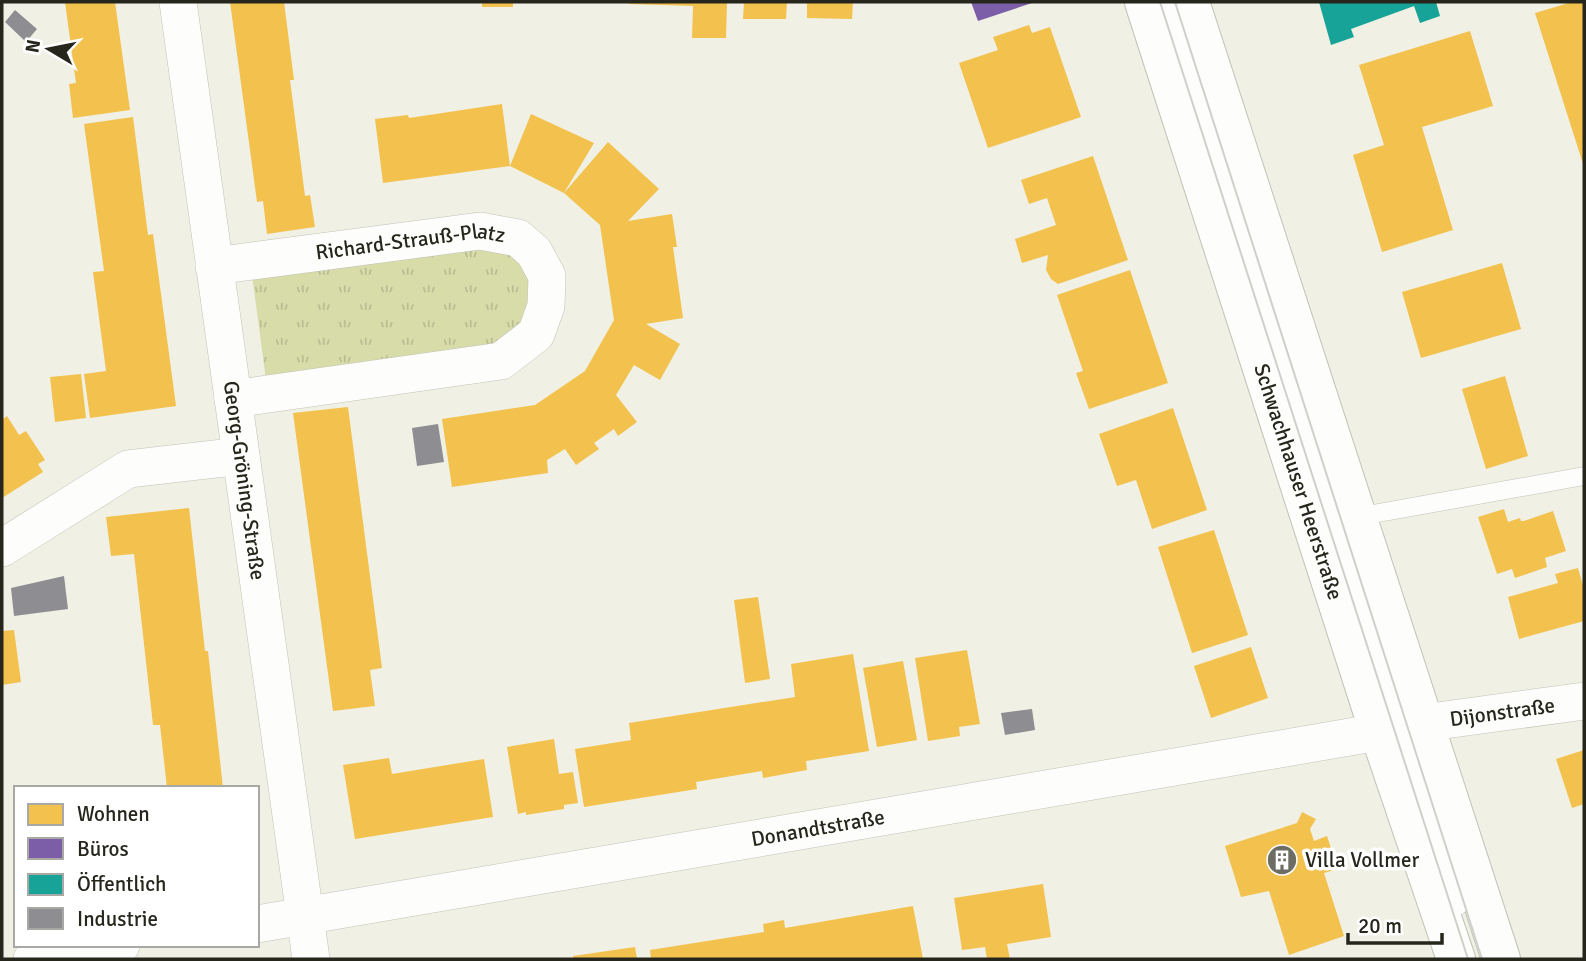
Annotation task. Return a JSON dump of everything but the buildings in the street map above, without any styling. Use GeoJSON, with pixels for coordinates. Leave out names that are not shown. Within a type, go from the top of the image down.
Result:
{"type":"FeatureCollection","features":[{"type":"Feature","properties":{"kind":"main road","name":"Schwachhauser Heerstraße"},"geometry":{"type":"LineString","coordinates":[[1144,2],[1379,732],[1456,959]]}},
{"type":"Feature","properties":{"kind":"main road","name":"Schwachhauser Heerstraße"},"geometry":{"type":"LineString","coordinates":[[1190,2],[1501,959]]}},
{"type":"Feature","properties":{"kind":"street","name":"Georg-Gröning-Straße"},"geometry":{"type":"LineString","coordinates":[[178,2],[311,959]]}},
{"type":"Feature","properties":{"kind":"street","name":"Richard-Strauß-Platz"},"geometry":{"type":"LineString","coordinates":[[214,266],[480,231],[517,238],[534,252],[547,276],[546,306],[536,334],[500,361],[233,399]]}},
{"type":"Feature","properties":{"kind":"street"},"geometry":{"type":"LineString","coordinates":[[2,548],[128,469],[241,456]]}},
{"type":"Feature","properties":{"kind":"street","name":"Dijonstraße"},"geometry":{"type":"LineString","coordinates":[[1423,723],[1584,701]]}},
{"type":"Feature","properties":{"kind":"street","name":"Donandtstraße"},"geometry":{"type":"LineString","coordinates":[[259,923],[1379,732]]}},
{"type":"Feature","properties":{"kind":"street"},"geometry":{"type":"LineString","coordinates":[[32,959],[108,947]]}},
{"type":"Feature","properties":{"kind":"lane"},"geometry":{"type":"LineString","coordinates":[[1167,2],[1463,921]]}},
{"type":"Feature","properties":{"kind":"lane"},"geometry":{"type":"LineString","coordinates":[[1356,517],[1584,476]]}},
{"type":"Feature","properties":{"kind":"green space"},"geometry":{"type":"Polygon","coordinates":[[[484,244],[520,259],[531,276],[526,330],[505,344],[266,380],[252,275],[484,244]]]}},
{"type":"Feature","properties":{"kind":"tram line"},"geometry":{"type":"LineString","coordinates":[[1160,2],[1468,959]]}},
{"type":"Feature","properties":{"kind":"tram line"},"geometry":{"type":"LineString","coordinates":[[1175,2],[1482,959]]}},
{"type":"Feature","properties":{"kind":"place","name":"Villa Vollmer"},"geometry":{"type":"Point","coordinates":[1282,860]}}]}
